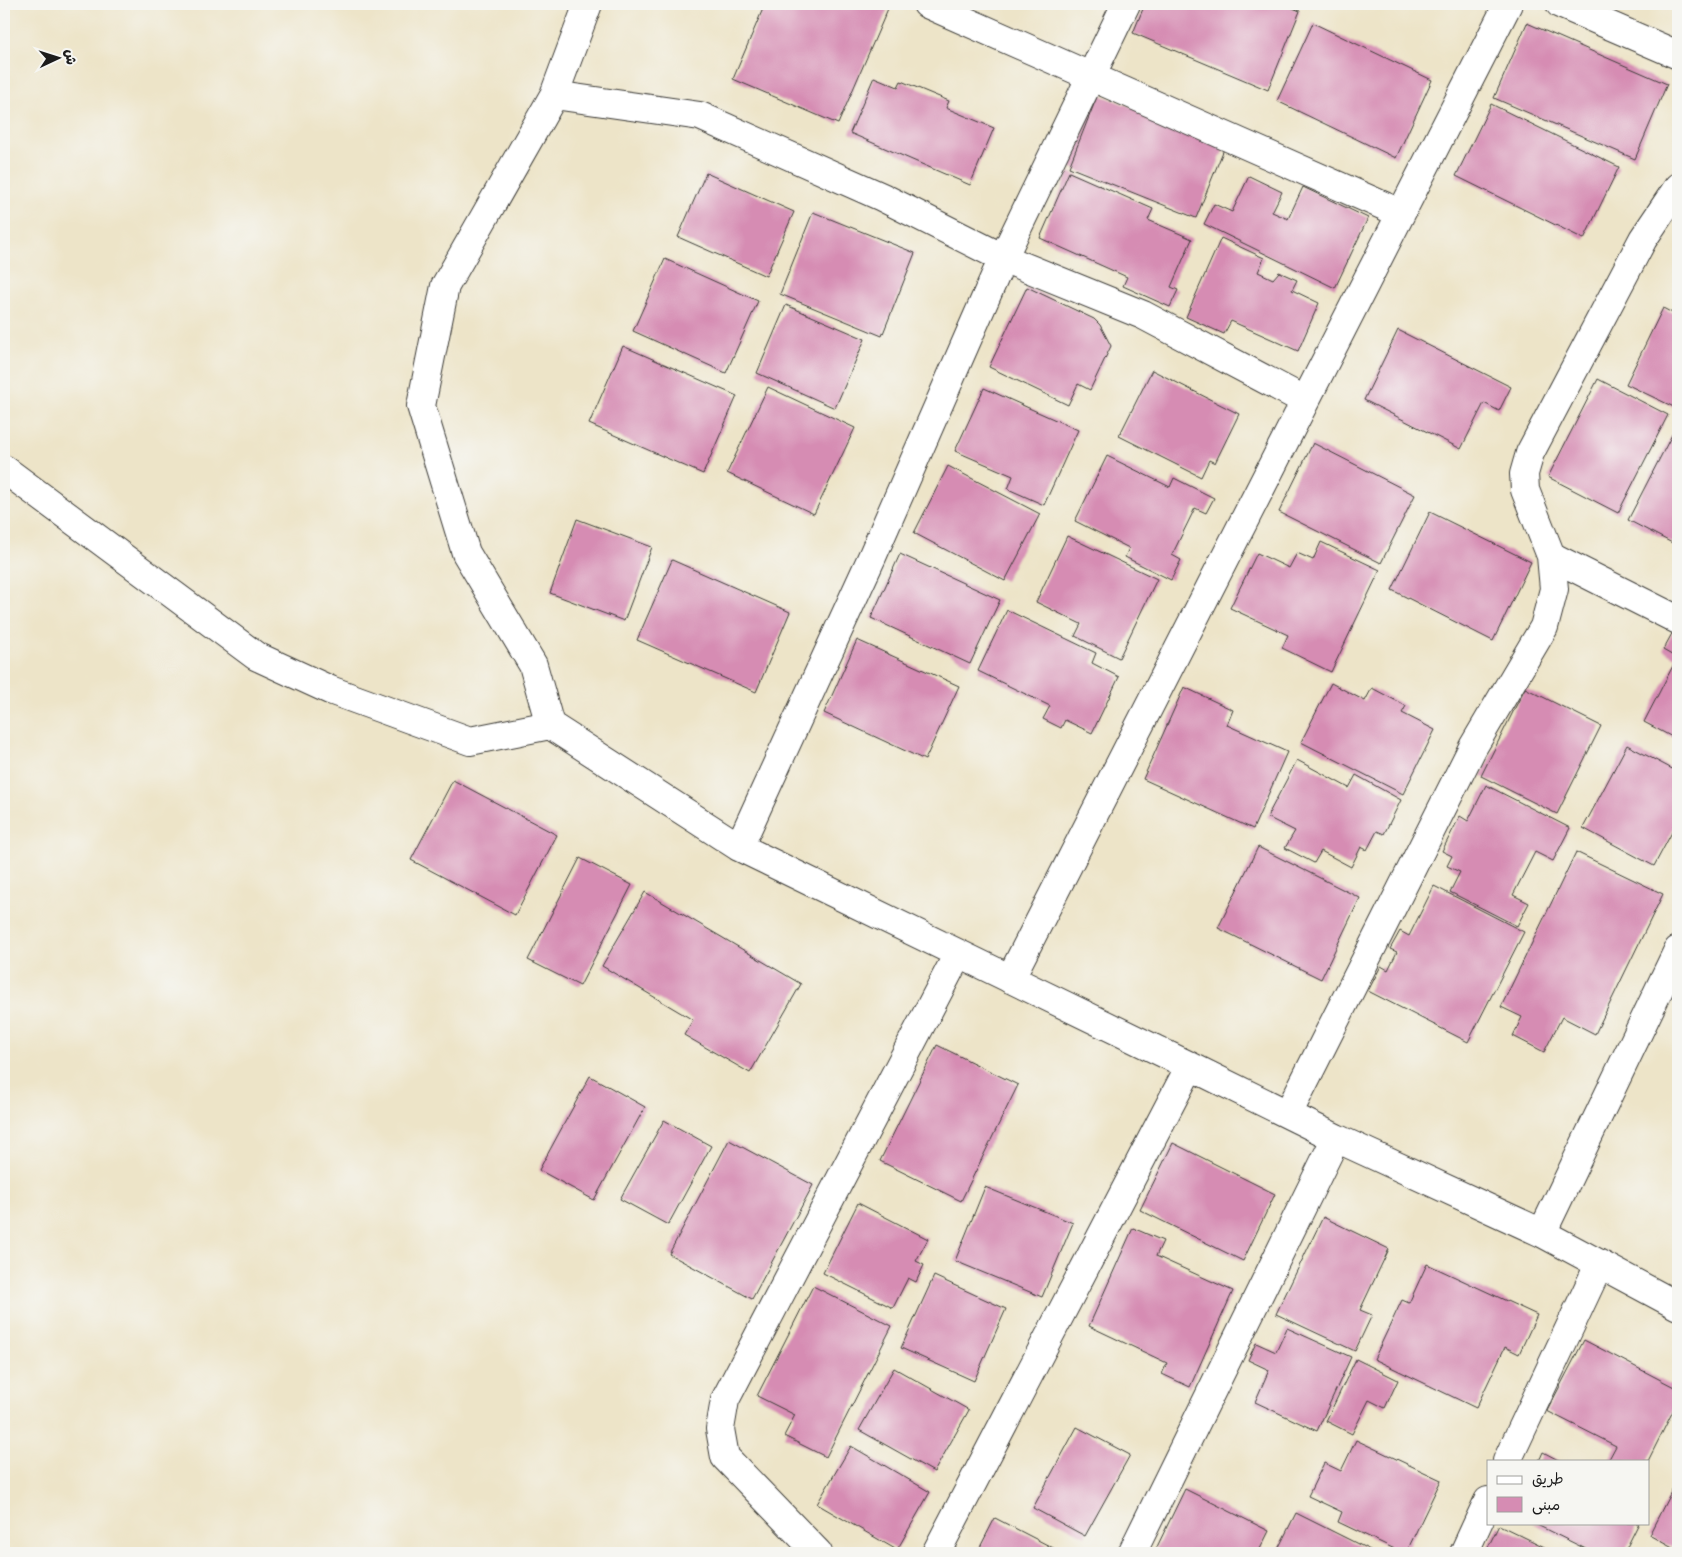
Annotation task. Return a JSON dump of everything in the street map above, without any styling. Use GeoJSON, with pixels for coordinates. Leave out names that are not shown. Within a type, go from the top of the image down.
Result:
{"type":"FeatureCollection","features":[{"type":"Feature","properties":{"kind":"street"},"geometry":{"type":"LineString","coordinates":[[588,4],[554,94],[445,286],[421,406],[466,553],[533,665],[550,725],[739,847],[1336,1138],[1542,1233],[1678,1306]]}},
{"type":"Feature","properties":{"kind":"street"},"geometry":{"type":"LineString","coordinates":[[927,4],[1400,213]]}},
{"type":"Feature","properties":{"kind":"street"},"geometry":{"type":"LineString","coordinates":[[739,847],[872,557],[1003,258],[1126,4]]}},
{"type":"Feature","properties":{"kind":"street"},"geometry":{"type":"LineString","coordinates":[[1010,979],[1304,400],[1508,4]]}},
{"type":"Feature","properties":{"kind":"street"},"geometry":{"type":"LineString","coordinates":[[1560,4],[1678,55]]}},
{"type":"Feature","properties":{"kind":"street"},"geometry":{"type":"LineString","coordinates":[[554,94],[700,116],[882,196],[1003,258],[1142,315],[1304,400]]}},
{"type":"Feature","properties":{"kind":"street"},"geometry":{"type":"LineString","coordinates":[[1288,1114],[1473,747],[1544,627],[1554,589],[1551,556],[1525,490],[1524,474],[1530,454],[1643,239],[1678,187]]}},
{"type":"Feature","properties":{"kind":"street"},"geometry":{"type":"LineString","coordinates":[[4,469],[256,656],[330,690],[470,741],[550,725]]}},
{"type":"Feature","properties":{"kind":"street"},"geometry":{"type":"LineString","coordinates":[[1551,556],[1678,620]]}},
{"type":"Feature","properties":{"kind":"street"},"geometry":{"type":"LineString","coordinates":[[1542,1233],[1678,950]]}},
{"type":"Feature","properties":{"kind":"street"},"geometry":{"type":"LineString","coordinates":[[818,1553],[726,1457],[720,1429],[725,1400],[958,954]]}},
{"type":"Feature","properties":{"kind":"street"},"geometry":{"type":"LineString","coordinates":[[936,1553],[1190,1066]]}},
{"type":"Feature","properties":{"kind":"street"},"geometry":{"type":"LineString","coordinates":[[1132,1553],[1336,1138]]}},
{"type":"Feature","properties":{"kind":"street"},"geometry":{"type":"LineString","coordinates":[[1507,1460],[1599,1265]]}},
{"type":"Feature","properties":{"kind":"street"},"geometry":{"type":"LineString","coordinates":[[1464,1553],[1487,1503]]}},
{"type":"Feature","properties":{"kind":"building"},"geometry":{"type":"Polygon","coordinates":[[[765,4],[890,4],[838,124],[733,79],[765,4]]]}},
{"type":"Feature","properties":{"kind":"building"},"geometry":{"type":"Polygon","coordinates":[[[1145,4],[1283,4],[1300,11],[1268,90],[1133,33],[1145,4]]]}},
{"type":"Feature","properties":{"kind":"building"},"geometry":{"type":"Polygon","coordinates":[[[1313,23],[1432,80],[1396,158],[1277,101],[1313,23]]]}},
{"type":"Feature","properties":{"kind":"building"},"geometry":{"type":"Polygon","coordinates":[[[1527,23],[1667,84],[1635,159],[1494,98],[1527,23]]]}},
{"type":"Feature","properties":{"kind":"building"},"geometry":{"type":"Polygon","coordinates":[[[874,77],[898,87],[901,81],[949,101],[946,108],[994,128],[970,185],[850,133],[874,77]]]}},
{"type":"Feature","properties":{"kind":"building"},"geometry":{"type":"Polygon","coordinates":[[[1098,94],[1226,144],[1196,218],[1069,167],[1098,94]]]}},
{"type":"Feature","properties":{"kind":"building"},"geometry":{"type":"Polygon","coordinates":[[[1491,104],[1619,167],[1584,239],[1456,176],[1491,104]]]}},
{"type":"Feature","properties":{"kind":"building"},"geometry":{"type":"Polygon","coordinates":[[[1069,172],[1153,209],[1148,220],[1192,239],[1171,287],[1178,290],[1170,307],[1123,286],[1127,277],[1040,238],[1069,172]]]}},
{"type":"Feature","properties":{"kind":"building"},"geometry":{"type":"Polygon","coordinates":[[[706,173],[794,212],[766,276],[678,237],[706,173]]]}},
{"type":"Feature","properties":{"kind":"building"},"geometry":{"type":"Polygon","coordinates":[[[1249,176],[1282,192],[1272,212],[1288,219],[1303,187],[1368,218],[1335,288],[1204,224],[1214,204],[1232,212],[1249,176]]]}},
{"type":"Feature","properties":{"kind":"building"},"geometry":{"type":"Polygon","coordinates":[[[813,212],[915,253],[882,336],[780,294],[813,212]]]}},
{"type":"Feature","properties":{"kind":"building"},"geometry":{"type":"Polygon","coordinates":[[[1221,238],[1264,258],[1258,272],[1273,279],[1279,272],[1297,280],[1292,290],[1319,303],[1298,351],[1231,321],[1224,334],[1186,317],[1221,238]]]}},
{"type":"Feature","properties":{"kind":"building"},"geometry":{"type":"Polygon","coordinates":[[[665,259],[758,301],[726,373],[633,331],[665,259]]]}},
{"type":"Feature","properties":{"kind":"building"},"geometry":{"type":"Polygon","coordinates":[[[1027,287],[1094,319],[1100,325],[1111,346],[1090,390],[1078,384],[1068,405],[989,367],[1027,287]]]}},
{"type":"Feature","properties":{"kind":"building"},"geometry":{"type":"Polygon","coordinates":[[[786,305],[865,339],[835,408],[757,373],[786,305]]]}},
{"type":"Feature","properties":{"kind":"building"},"geometry":{"type":"Polygon","coordinates":[[[1663,308],[1678,316],[1678,409],[1626,384],[1663,308]]]}},
{"type":"Feature","properties":{"kind":"building"},"geometry":{"type":"Polygon","coordinates":[[[1398,330],[1511,387],[1499,411],[1484,403],[1461,449],[1364,400],[1398,330]]]}},
{"type":"Feature","properties":{"kind":"building"},"geometry":{"type":"Polygon","coordinates":[[[623,346],[737,396],[703,474],[589,424],[623,346]]]}},
{"type":"Feature","properties":{"kind":"building"},"geometry":{"type":"Polygon","coordinates":[[[1152,370],[1239,414],[1215,463],[1209,460],[1201,477],[1119,436],[1152,370]]]}},
{"type":"Feature","properties":{"kind":"building"},"geometry":{"type":"Polygon","coordinates":[[[1598,379],[1668,415],[1618,513],[1548,477],[1598,379]]]}},
{"type":"Feature","properties":{"kind":"building"},"geometry":{"type":"Polygon","coordinates":[[[768,387],[855,428],[814,514],[727,473],[768,387]]]}},
{"type":"Feature","properties":{"kind":"building"},"geometry":{"type":"Polygon","coordinates":[[[984,388],[1078,430],[1044,505],[1008,489],[1013,476],[955,451],[984,388]]]}},
{"type":"Feature","properties":{"kind":"building"},"geometry":{"type":"Polygon","coordinates":[[[1678,423],[1678,546],[1628,520],[1678,423]]]}},
{"type":"Feature","properties":{"kind":"building"},"geometry":{"type":"Polygon","coordinates":[[[1313,443],[1415,495],[1381,563],[1279,512],[1313,443]]]}},
{"type":"Feature","properties":{"kind":"building"},"geometry":{"type":"Polygon","coordinates":[[[1107,456],[1170,487],[1174,478],[1214,498],[1206,513],[1195,508],[1172,555],[1181,560],[1171,580],[1125,557],[1129,548],[1075,521],[1107,456]]]}},
{"type":"Feature","properties":{"kind":"building"},"geometry":{"type":"Polygon","coordinates":[[[948,466],[1040,514],[1005,581],[914,533],[948,466]]]}},
{"type":"Feature","properties":{"kind":"building"},"geometry":{"type":"Polygon","coordinates":[[[1430,512],[1531,562],[1493,641],[1392,590],[1430,512]]]}},
{"type":"Feature","properties":{"kind":"building"},"geometry":{"type":"Polygon","coordinates":[[[577,519],[652,547],[624,621],[550,593],[577,519]]]}},
{"type":"Feature","properties":{"kind":"building"},"geometry":{"type":"Polygon","coordinates":[[[1067,536],[1157,579],[1119,658],[1075,636],[1081,624],[1036,602],[1067,536]]]}},
{"type":"Feature","properties":{"kind":"building"},"geometry":{"type":"Polygon","coordinates":[[[1321,542],[1380,570],[1331,672],[1282,648],[1288,635],[1230,608],[1257,553],[1289,568],[1297,553],[1313,560],[1321,542]]]}},
{"type":"Feature","properties":{"kind":"building"},"geometry":{"type":"Polygon","coordinates":[[[900,554],[1000,600],[970,664],[871,618],[900,554]]]}},
{"type":"Feature","properties":{"kind":"building"},"geometry":{"type":"Polygon","coordinates":[[[672,560],[790,612],[756,692],[637,640],[672,560]]]}},
{"type":"Feature","properties":{"kind":"building"},"geometry":{"type":"Polygon","coordinates":[[[1007,610],[1096,653],[1092,663],[1119,677],[1092,733],[1065,720],[1061,728],[1043,719],[1050,706],[978,671],[1007,610]]]}},
{"type":"Feature","properties":{"kind":"building"},"geometry":{"type":"Polygon","coordinates":[[[1675,628],[1678,629],[1678,740],[1644,722],[1677,658],[1663,650],[1675,628]]]}},
{"type":"Feature","properties":{"kind":"building"},"geometry":{"type":"Polygon","coordinates":[[[857,640],[959,686],[925,760],[824,713],[857,640]]]}},
{"type":"Feature","properties":{"kind":"building"},"geometry":{"type":"Polygon","coordinates":[[[1331,683],[1365,701],[1372,688],[1406,706],[1402,713],[1435,730],[1403,794],[1301,742],[1331,683]]]}},
{"type":"Feature","properties":{"kind":"building"},"geometry":{"type":"Polygon","coordinates":[[[1184,687],[1233,710],[1227,725],[1287,752],[1253,829],[1143,779],[1184,687]]]}},
{"type":"Feature","properties":{"kind":"building"},"geometry":{"type":"Polygon","coordinates":[[[1525,688],[1601,726],[1557,814],[1481,776],[1525,688]]]}},
{"type":"Feature","properties":{"kind":"building"},"geometry":{"type":"Polygon","coordinates":[[[1627,745],[1678,772],[1678,821],[1654,866],[1583,828],[1627,745]]]}},
{"type":"Feature","properties":{"kind":"building"},"geometry":{"type":"Polygon","coordinates":[[[1297,760],[1349,788],[1356,775],[1401,800],[1384,834],[1377,831],[1367,850],[1361,847],[1351,867],[1321,851],[1314,863],[1285,848],[1295,831],[1267,817],[1297,760]]]}},
{"type":"Feature","properties":{"kind":"building"},"geometry":{"type":"Polygon","coordinates":[[[453,780],[557,835],[515,915],[411,860],[453,780]]]}},
{"type":"Feature","properties":{"kind":"building"},"geometry":{"type":"Polygon","coordinates":[[[1486,785],[1570,828],[1553,861],[1535,852],[1513,895],[1529,903],[1517,926],[1450,892],[1460,872],[1447,866],[1452,856],[1442,851],[1460,816],[1468,821],[1486,785]]]}},
{"type":"Feature","properties":{"kind":"building"},"geometry":{"type":"Polygon","coordinates":[[[1258,847],[1360,898],[1321,979],[1218,928],[1258,847]]]}},
{"type":"Feature","properties":{"kind":"building"},"geometry":{"type":"Polygon","coordinates":[[[1576,852],[1663,894],[1595,1034],[1562,1017],[1544,1052],[1513,1036],[1522,1017],[1501,1007],[1576,852]]]}},
{"type":"Feature","properties":{"kind":"building"},"geometry":{"type":"Polygon","coordinates":[[[580,858],[632,885],[580,986],[528,960],[580,858]]]}},
{"type":"Feature","properties":{"kind":"building"},"geometry":{"type":"Polygon","coordinates":[[[1434,886],[1524,932],[1468,1042],[1368,991],[1381,966],[1388,970],[1397,952],[1390,949],[1400,931],[1409,936],[1434,886]]]}},
{"type":"Feature","properties":{"kind":"building"},"geometry":{"type":"Polygon","coordinates":[[[645,892],[801,984],[750,1073],[684,1035],[693,1020],[602,966],[645,892]]]}},
{"type":"Feature","properties":{"kind":"building"},"geometry":{"type":"Polygon","coordinates":[[[937,1045],[1018,1085],[961,1201],[880,1161],[937,1045]]]}},
{"type":"Feature","properties":{"kind":"building"},"geometry":{"type":"Polygon","coordinates":[[[590,1076],[645,1107],[594,1200],[539,1170],[590,1076]]]}},
{"type":"Feature","properties":{"kind":"building"},"geometry":{"type":"Polygon","coordinates":[[[664,1120],[711,1146],[668,1225],[620,1199],[664,1120]]]}},
{"type":"Feature","properties":{"kind":"building"},"geometry":{"type":"Polygon","coordinates":[[[729,1140],[813,1185],[752,1299],[669,1254],[729,1140]]]}},
{"type":"Feature","properties":{"kind":"building"},"geometry":{"type":"Polygon","coordinates":[[[1173,1143],[1275,1194],[1243,1261],[1140,1210],[1173,1143]]]}},
{"type":"Feature","properties":{"kind":"building"},"geometry":{"type":"Polygon","coordinates":[[[985,1187],[1073,1223],[1042,1297],[955,1261],[985,1187]]]}},
{"type":"Feature","properties":{"kind":"building"},"geometry":{"type":"Polygon","coordinates":[[[858,1203],[928,1239],[916,1261],[924,1265],[916,1282],[908,1278],[893,1308],[823,1273],[858,1203]]]}},
{"type":"Feature","properties":{"kind":"building"},"geometry":{"type":"Polygon","coordinates":[[[1323,1217],[1389,1249],[1360,1310],[1372,1315],[1355,1351],[1276,1314],[1323,1217]]]}},
{"type":"Feature","properties":{"kind":"building"},"geometry":{"type":"Polygon","coordinates":[[[1133,1228],[1163,1241],[1156,1256],[1233,1291],[1190,1387],[1162,1374],[1167,1363],[1089,1326],[1133,1228]]]}},
{"type":"Feature","properties":{"kind":"building"},"geometry":{"type":"Polygon","coordinates":[[[1427,1264],[1537,1315],[1519,1354],[1505,1347],[1476,1408],[1374,1359],[1402,1300],[1409,1303],[1427,1264]]]}},
{"type":"Feature","properties":{"kind":"building"},"geometry":{"type":"Polygon","coordinates":[[[934,1276],[1006,1309],[974,1381],[901,1348],[934,1276]]]}},
{"type":"Feature","properties":{"kind":"building"},"geometry":{"type":"Polygon","coordinates":[[[813,1286],[892,1326],[826,1457],[784,1436],[795,1415],[757,1396],[813,1286]]]}},
{"type":"Feature","properties":{"kind":"building"},"geometry":{"type":"Polygon","coordinates":[[[1287,1328],[1351,1357],[1317,1431],[1255,1402],[1269,1370],[1248,1360],[1256,1343],[1276,1352],[1287,1328]]]}},
{"type":"Feature","properties":{"kind":"building"},"geometry":{"type":"Polygon","coordinates":[[[1584,1340],[1678,1389],[1678,1401],[1648,1460],[1611,1460],[1609,1459],[1616,1446],[1547,1411],[1584,1340]]]}},
{"type":"Feature","properties":{"kind":"building"},"geometry":{"type":"Polygon","coordinates":[[[1356,1359],[1398,1380],[1385,1408],[1369,1400],[1352,1434],[1326,1421],[1356,1359]]]}},
{"type":"Feature","properties":{"kind":"building"},"geometry":{"type":"Polygon","coordinates":[[[894,1368],[969,1410],[934,1472],[859,1430],[894,1368]]]}},
{"type":"Feature","properties":{"kind":"building"},"geometry":{"type":"Polygon","coordinates":[[[1077,1427],[1130,1455],[1085,1536],[1033,1508],[1077,1427]]]}},
{"type":"Feature","properties":{"kind":"building"},"geometry":{"type":"Polygon","coordinates":[[[1356,1440],[1441,1480],[1406,1553],[1338,1522],[1342,1512],[1308,1496],[1324,1463],[1341,1471],[1356,1440]]]}},
{"type":"Feature","properties":{"kind":"building"},"geometry":{"type":"Polygon","coordinates":[[[851,1446],[930,1492],[897,1550],[817,1504],[851,1446]]]}},
{"type":"Feature","properties":{"kind":"building"},"geometry":{"type":"Polygon","coordinates":[[[1543,1452],[1558,1460],[1539,1460],[1543,1452]]]}},
{"type":"Feature","properties":{"kind":"building"},"geometry":{"type":"Polygon","coordinates":[[[1678,1478],[1678,1551],[1649,1535],[1678,1478]]]}},
{"type":"Feature","properties":{"kind":"building"},"geometry":{"type":"Polygon","coordinates":[[[1185,1489],[1269,1531],[1258,1553],[1154,1553],[1185,1489]]]}},
{"type":"Feature","properties":{"kind":"building"},"geometry":{"type":"Polygon","coordinates":[[[1296,1513],[1376,1553],[1276,1553],[1296,1513]]]}},
{"type":"Feature","properties":{"kind":"building"},"geometry":{"type":"Polygon","coordinates":[[[995,1518],[1063,1553],[977,1553],[995,1518]]]}},
{"type":"Feature","properties":{"kind":"building"},"geometry":{"type":"Polygon","coordinates":[[[1535,1524],[1638,1524],[1624,1553],[1594,1553],[1535,1524]]]}},
{"type":"Feature","properties":{"kind":"building"},"geometry":{"type":"Polygon","coordinates":[[[1499,1525],[1557,1553],[1485,1553],[1499,1525]]]}}]}
